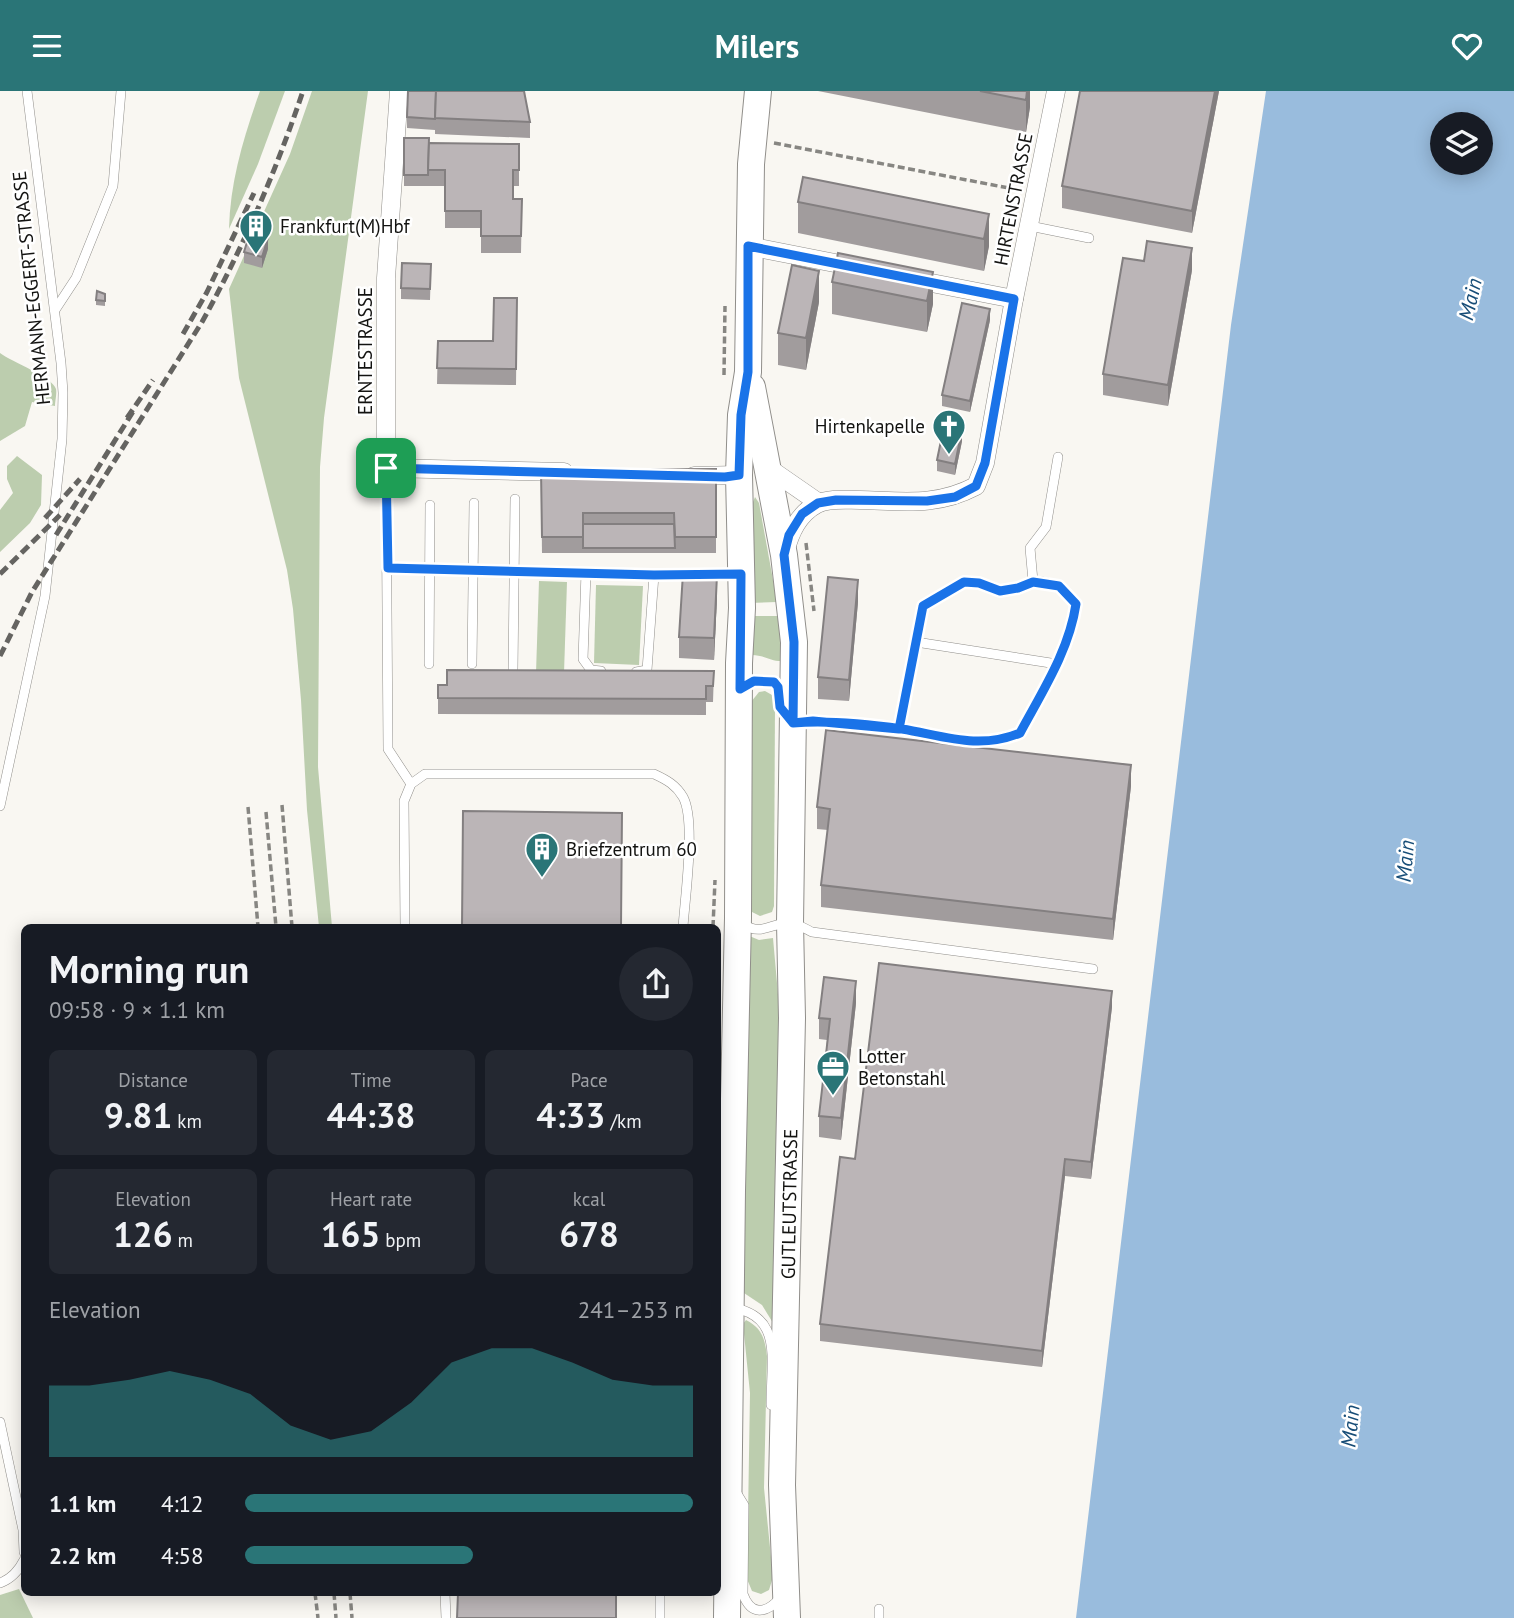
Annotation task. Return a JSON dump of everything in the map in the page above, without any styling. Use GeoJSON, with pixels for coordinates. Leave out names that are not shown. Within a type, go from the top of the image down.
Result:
{"type":"FeatureCollection","features":[{"type":"Feature","properties":{"kind":"main road","name":"GUTLEUTSTRASSE"},"geometry":{"type":"LineString","coordinates":[[758,91],[751,164],[748,246],[748,372],[741,415],[756,478],[784,555],[794,642],[790,923],[792,1018],[782,1485],[787,1618]]}},
{"type":"Feature","properties":{"kind":"main road","name":"GUTLEUTSTRASSE"},"geometry":{"type":"LineString","coordinates":[[727,1618],[730,1482],[724,1306],[738,918],[741,574],[756,478]]}},
{"type":"Feature","properties":{"kind":"street","name":"ERNTESTRASSE"},"geometry":{"type":"LineString","coordinates":[[386,468],[386,278],[399,91]]}},
{"type":"Feature","properties":{"kind":"street","name":"HIRTENSTRASSE"},"geometry":{"type":"LineString","coordinates":[[818,503],[836,500],[927,501],[955,497],[976,486],[985,463],[1014,299],[1056,91]]}},
{"type":"Feature","properties":{"kind":"street"},"geometry":{"type":"LineString","coordinates":[[748,246],[877,272]]}},
{"type":"Feature","properties":{"kind":"street"},"geometry":{"type":"LineString","coordinates":[[898,276],[1014,299]]}},
{"type":"Feature","properties":{"kind":"street"},"geometry":{"type":"LineString","coordinates":[[386,468],[576,473]]}},
{"type":"Feature","properties":{"kind":"street"},"geometry":{"type":"LineString","coordinates":[[670,475],[756,478],[818,503]]}},
{"type":"Feature","properties":{"kind":"street"},"geometry":{"type":"LineString","coordinates":[[784,555],[789,535],[802,514],[818,503]]}},
{"type":"Feature","properties":{"kind":"lane","name":"HERMANN-EGGERT-STRASSE"},"geometry":{"type":"LineString","coordinates":[[0,806],[45,596],[62,439],[63,393],[55,310],[27,91]]}},
{"type":"Feature","properties":{"kind":"lane"},"geometry":{"type":"LineString","coordinates":[[55,310],[76,278],[113,186],[121,91]]}},
{"type":"Feature","properties":{"kind":"lane"},"geometry":{"type":"LineString","coordinates":[[1030,226],[1089,238]]}},
{"type":"Feature","properties":{"kind":"lane"},"geometry":{"type":"LineString","coordinates":[[1033,582],[1030,548],[1045,527],[1058,457]]}},
{"type":"Feature","properties":{"kind":"lane"},"geometry":{"type":"LineString","coordinates":[[386,468],[388,749],[411,783]]}},
{"type":"Feature","properties":{"kind":"lane"},"geometry":{"type":"LineString","coordinates":[[513,671],[515,499]]}},
{"type":"Feature","properties":{"kind":"lane"},"geometry":{"type":"LineString","coordinates":[[472,664],[474,503]]}},
{"type":"Feature","properties":{"kind":"lane"},"geometry":{"type":"LineString","coordinates":[[429,664],[430,505]]}},
{"type":"Feature","properties":{"kind":"lane"},"geometry":{"type":"LineString","coordinates":[[388,568],[654,575],[741,574]]}},
{"type":"Feature","properties":{"kind":"lane"},"geometry":{"type":"LineString","coordinates":[[586,572],[583,659],[591,670],[615,671]]}},
{"type":"Feature","properties":{"kind":"lane"},"geometry":{"type":"LineString","coordinates":[[627,672],[640,673],[647,670],[654,575]]}},
{"type":"Feature","properties":{"kind":"lane"},"geometry":{"type":"LineString","coordinates":[[793,723],[813,721],[899,729],[981,743],[1020,733],[1057,664],[1073,626],[1076,604],[1059,586],[1033,582],[1000,591],[979,583],[964,582],[923,606],[899,729]]}},
{"type":"Feature","properties":{"kind":"lane"},"geometry":{"type":"LineString","coordinates":[[916,642],[1057,664]]}},
{"type":"Feature","properties":{"kind":"lane","name":"GUTLEUTSTRASSE"},"geometry":{"type":"LineString","coordinates":[[740,689],[754,681],[774,682],[778,687],[780,707],[793,723]]}},
{"type":"Feature","properties":{"kind":"lane"},"geometry":{"type":"LineString","coordinates":[[405,924],[404,801],[411,783],[425,774],[654,774],[671,782],[684,798],[690,817],[683,924]]}},
{"type":"Feature","properties":{"kind":"lane"},"geometry":{"type":"LineString","coordinates":[[738,918],[746,927],[758,930],[790,923],[812,932],[1093,969]]}},
{"type":"Feature","properties":{"kind":"lane"},"geometry":{"type":"LineString","coordinates":[[724,1306],[746,1310],[757,1317],[768,1330],[771,1340],[771,1416]]}},
{"type":"Feature","properties":{"kind":"lane"},"geometry":{"type":"LineString","coordinates":[[0,1422],[21,1521]]}},
{"type":"Feature","properties":{"kind":"lane","name":"GUTLEUTSTRASSE"},"geometry":{"type":"LineString","coordinates":[[770,1454],[782,1485]]}},
{"type":"Feature","properties":{"kind":"lane","name":"GUTLEUTSTRASSE"},"geometry":{"type":"LineString","coordinates":[[730,1482],[744,1504],[743,1594],[747,1604],[761,1611],[771,1607],[786,1587]]}},
{"type":"Feature","properties":{"kind":"lane"},"geometry":{"type":"LineString","coordinates":[[0,1583],[21,1568]]}},
{"type":"Feature","properties":{"kind":"lane"},"geometry":{"type":"LineString","coordinates":[[445,1596],[446,1618]]}},
{"type":"Feature","properties":{"kind":"lane"},"geometry":{"type":"LineString","coordinates":[[660,1596],[660,1618]]}},
{"type":"Feature","properties":{"kind":"path"},"geometry":{"type":"LineString","coordinates":[[774,143],[1028,192]]}},
{"type":"Feature","properties":{"kind":"path"},"geometry":{"type":"LineString","coordinates":[[282,804],[292,924]]}},
{"type":"Feature","properties":{"kind":"path"},"geometry":{"type":"LineString","coordinates":[[248,807],[258,924]]}},
{"type":"Feature","properties":{"kind":"path"},"geometry":{"type":"LineString","coordinates":[[266,812],[276,924]]}},
{"type":"Feature","properties":{"kind":"path"},"geometry":{"type":"LineString","coordinates":[[315,1596],[318,1618]]}},
{"type":"Feature","properties":{"kind":"path"},"geometry":{"type":"LineString","coordinates":[[334,1596],[336,1618]]}},
{"type":"Feature","properties":{"kind":"path"},"geometry":{"type":"LineString","coordinates":[[350,1596],[352,1618]]}},
{"type":"Feature","properties":{"kind":"green space"},"geometry":{"type":"Polygon","coordinates":[[[260,91],[285,91],[258,164],[229,229],[239,159],[260,91]]]}},
{"type":"Feature","properties":{"kind":"green space"},"geometry":{"type":"Polygon","coordinates":[[[312,91],[368,91],[324,418],[320,467],[318,767],[332,924],[319,924],[307,810],[293,609],[287,570],[239,378],[229,289],[290,154],[312,91]]]}},
{"type":"Feature","properties":{"kind":"green space"},"geometry":{"type":"Polygon","coordinates":[[[0,353],[48,380],[53,384],[56,393],[55,406],[32,402],[25,426],[0,441],[0,353]]]}},
{"type":"Feature","properties":{"kind":"green space"},"geometry":{"type":"Polygon","coordinates":[[[17,456],[42,475],[41,505],[30,523],[0,552],[0,510],[13,493],[7,479],[7,466],[17,456]]]}},
{"type":"Feature","properties":{"kind":"green space"},"geometry":{"type":"Polygon","coordinates":[[[755,497],[759,503],[777,602],[749,603],[755,497]]]}},
{"type":"Feature","properties":{"kind":"green space"},"geometry":{"type":"Polygon","coordinates":[[[539,581],[567,582],[564,673],[536,673],[539,581]]]}},
{"type":"Feature","properties":{"kind":"green space"},"geometry":{"type":"Polygon","coordinates":[[[596,585],[643,586],[639,665],[594,663],[596,585]]]}},
{"type":"Feature","properties":{"kind":"green space"},"geometry":{"type":"Polygon","coordinates":[[[751,616],[778,616],[783,661],[750,655],[751,616]]]}},
{"type":"Feature","properties":{"kind":"green space"},"geometry":{"type":"Polygon","coordinates":[[[765,691],[772,695],[775,702],[774,906],[772,912],[760,916],[748,910],[751,702],[759,692],[765,691]]]}},
{"type":"Feature","properties":{"kind":"green space"},"geometry":{"type":"Polygon","coordinates":[[[747,935],[759,940],[773,938],[780,1017],[773,1323],[762,1305],[744,1293],[747,935]]]}},
{"type":"Feature","properties":{"kind":"green space"},"geometry":{"type":"Polygon","coordinates":[[[746,1320],[762,1335],[767,1356],[764,1488],[773,1577],[769,1590],[761,1594],[752,1591],[747,1579],[750,1393],[743,1324],[746,1320]]]}},
{"type":"Feature","properties":{"kind":"green space"},"geometry":{"type":"Polygon","coordinates":[[[19,1589],[33,1618],[0,1618],[0,1595],[19,1589]]]}},
{"type":"Feature","properties":{"kind":"water","name":"Main"},"geometry":{"type":"Polygon","coordinates":[[[1266,91],[1514,91],[1514,1618],[1076,1618],[1231,325],[1266,91]]]}},
{"type":"Feature","properties":{"kind":"building"},"geometry":{"type":"Polygon","coordinates":[[[408,91],[436,91],[435,119],[407,117],[408,91]]]}},
{"type":"Feature","properties":{"kind":"building"},"geometry":{"type":"Polygon","coordinates":[[[436,91],[524,91],[530,122],[435,118],[436,91]]]}},
{"type":"Feature","properties":{"kind":"building"},"geometry":{"type":"Polygon","coordinates":[[[980,91],[1027,91],[1026,100],[980,91]]]}},
{"type":"Feature","properties":{"kind":"building"},"geometry":{"type":"Polygon","coordinates":[[[1080,91],[1215,91],[1192,211],[1062,186],[1080,91]]]}},
{"type":"Feature","properties":{"kind":"building"},"geometry":{"type":"Polygon","coordinates":[[[404,138],[429,138],[428,175],[404,175],[404,138]]]}},
{"type":"Feature","properties":{"kind":"building"},"geometry":{"type":"Polygon","coordinates":[[[429,143],[519,144],[519,170],[513,170],[513,199],[522,199],[521,236],[481,236],[481,211],[445,211],[445,170],[428,170],[429,143]]]}},
{"type":"Feature","properties":{"kind":"building"},"geometry":{"type":"Polygon","coordinates":[[[803,177],[989,214],[984,239],[798,202],[803,177]]]}},
{"type":"Feature","properties":{"kind":"building"},"geometry":{"type":"Polygon","coordinates":[[[250,232],[268,238],[262,257],[244,252],[250,232]]]}},
{"type":"Feature","properties":{"kind":"building"},"geometry":{"type":"Polygon","coordinates":[[[1147,241],[1192,248],[1168,385],[1103,374],[1123,258],[1144,261],[1147,241]]]}},
{"type":"Feature","properties":{"kind":"building"},"geometry":{"type":"Polygon","coordinates":[[[838,253],[933,272],[927,301],[832,282],[838,253]]]}},
{"type":"Feature","properties":{"kind":"building"},"geometry":{"type":"Polygon","coordinates":[[[402,263],[431,264],[430,289],[401,288],[402,263]]]}},
{"type":"Feature","properties":{"kind":"building"},"geometry":{"type":"Polygon","coordinates":[[[792,265],[819,271],[806,338],[778,333],[792,265]]]}},
{"type":"Feature","properties":{"kind":"building"},"geometry":{"type":"Polygon","coordinates":[[[97,291],[105,294],[105,301],[96,300],[97,291]]]}},
{"type":"Feature","properties":{"kind":"building"},"geometry":{"type":"Polygon","coordinates":[[[494,298],[517,298],[516,369],[437,368],[438,341],[493,341],[494,298]]]}},
{"type":"Feature","properties":{"kind":"building"},"geometry":{"type":"Polygon","coordinates":[[[962,303],[990,309],[970,401],[942,395],[962,303]]]}},
{"type":"Feature","properties":{"kind":"building","name":"Hirtenkapelle"},"geometry":{"type":"Polygon","coordinates":[[[944,426],[962,430],[955,464],[937,460],[944,426]]]}},
{"type":"Feature","properties":{"kind":"building"},"geometry":{"type":"Polygon","coordinates":[[[716,469],[716,537],[675,537],[674,513],[583,513],[583,537],[542,537],[541,470],[716,469]]]}},
{"type":"Feature","properties":{"kind":"building"},"geometry":{"type":"Polygon","coordinates":[[[583,524],[674,524],[675,548],[583,548],[583,524]]]}},
{"type":"Feature","properties":{"kind":"building"},"geometry":{"type":"Polygon","coordinates":[[[683,573],[717,575],[714,638],[679,637],[683,573]]]}},
{"type":"Feature","properties":{"kind":"building"},"geometry":{"type":"Polygon","coordinates":[[[828,577],[858,580],[849,680],[818,677],[828,577]]]}},
{"type":"Feature","properties":{"kind":"building"},"geometry":{"type":"Polygon","coordinates":[[[447,670],[714,671],[713,686],[706,686],[706,699],[438,698],[438,685],[447,685],[447,670]]]}},
{"type":"Feature","properties":{"kind":"building"},"geometry":{"type":"Polygon","coordinates":[[[826,730],[1131,765],[1113,919],[821,885],[830,809],[817,807],[826,730]]]}},
{"type":"Feature","properties":{"kind":"building","name":"Briefzentrum 60"},"geometry":{"type":"Polygon","coordinates":[[[463,811],[622,813],[621,924],[462,924],[463,811]]]}},
{"type":"Feature","properties":{"kind":"building"},"geometry":{"type":"Polygon","coordinates":[[[879,963],[1112,991],[1091,1162],[1065,1159],[1042,1351],[820,1324],[840,1157],[855,1159],[879,963]]]}},
{"type":"Feature","properties":{"kind":"building"},"geometry":{"type":"Polygon","coordinates":[[[824,977],[856,981],[841,1118],[819,1116],[830,1019],[819,1018],[824,977]]]}},
{"type":"Feature","properties":{"kind":"building"},"geometry":{"type":"Polygon","coordinates":[[[458,1596],[616,1596],[616,1618],[457,1618],[458,1596]]]}},
{"type":"Feature","properties":{"kind":"railway"},"geometry":{"type":"LineString","coordinates":[[0,656],[32,592],[202,322],[258,209],[303,91]]}},
{"type":"Feature","properties":{"kind":"railway"},"geometry":{"type":"LineString","coordinates":[[183,334],[207,292],[254,193]]}},
{"type":"Feature","properties":{"kind":"railway"},"geometry":{"type":"LineString","coordinates":[[127,418],[153,380]]}},
{"type":"Feature","properties":{"kind":"railway"},"geometry":{"type":"LineString","coordinates":[[56,535],[134,410]]}},
{"type":"Feature","properties":{"kind":"railway"},"geometry":{"type":"LineString","coordinates":[[45,518],[80,479]]}},
{"type":"Feature","properties":{"kind":"railway"},"geometry":{"type":"LineString","coordinates":[[0,574],[60,515]]}},
{"type":"Feature","properties":{"kind":"place","name":"Frankfurt(M)Hbf"},"geometry":{"type":"Point","coordinates":[256,256]}},
{"type":"Feature","properties":{"kind":"place","name":"Hirtenkapelle"},"geometry":{"type":"Point","coordinates":[949,456]}},
{"type":"Feature","properties":{"kind":"place","name":"Briefzentrum 60"},"geometry":{"type":"Point","coordinates":[542,879]}},
{"type":"Feature","properties":{"kind":"place","name":"Lotter Betonstahl"},"geometry":{"type":"Point","coordinates":[833,1097]}},
{"type":"Feature","properties":{"kind":"route"},"geometry":{"type":"LineString","coordinates":[[386,468],[388,568],[654,575],[741,574],[740,689],[754,681],[774,682],[778,687],[780,707],[793,723],[813,721],[899,729],[981,743],[1011,737],[1020,733],[1057,664],[1073,626],[1076,604],[1059,586],[1033,582],[1000,591],[979,583],[964,582],[923,606],[899,729],[813,721],[793,723],[794,642],[784,555],[789,535],[802,514],[818,503],[836,500],[927,501],[955,497],[976,486],[985,463],[1014,299],[748,246],[748,372],[741,415],[739,475],[725,477],[386,468]]}}]}
